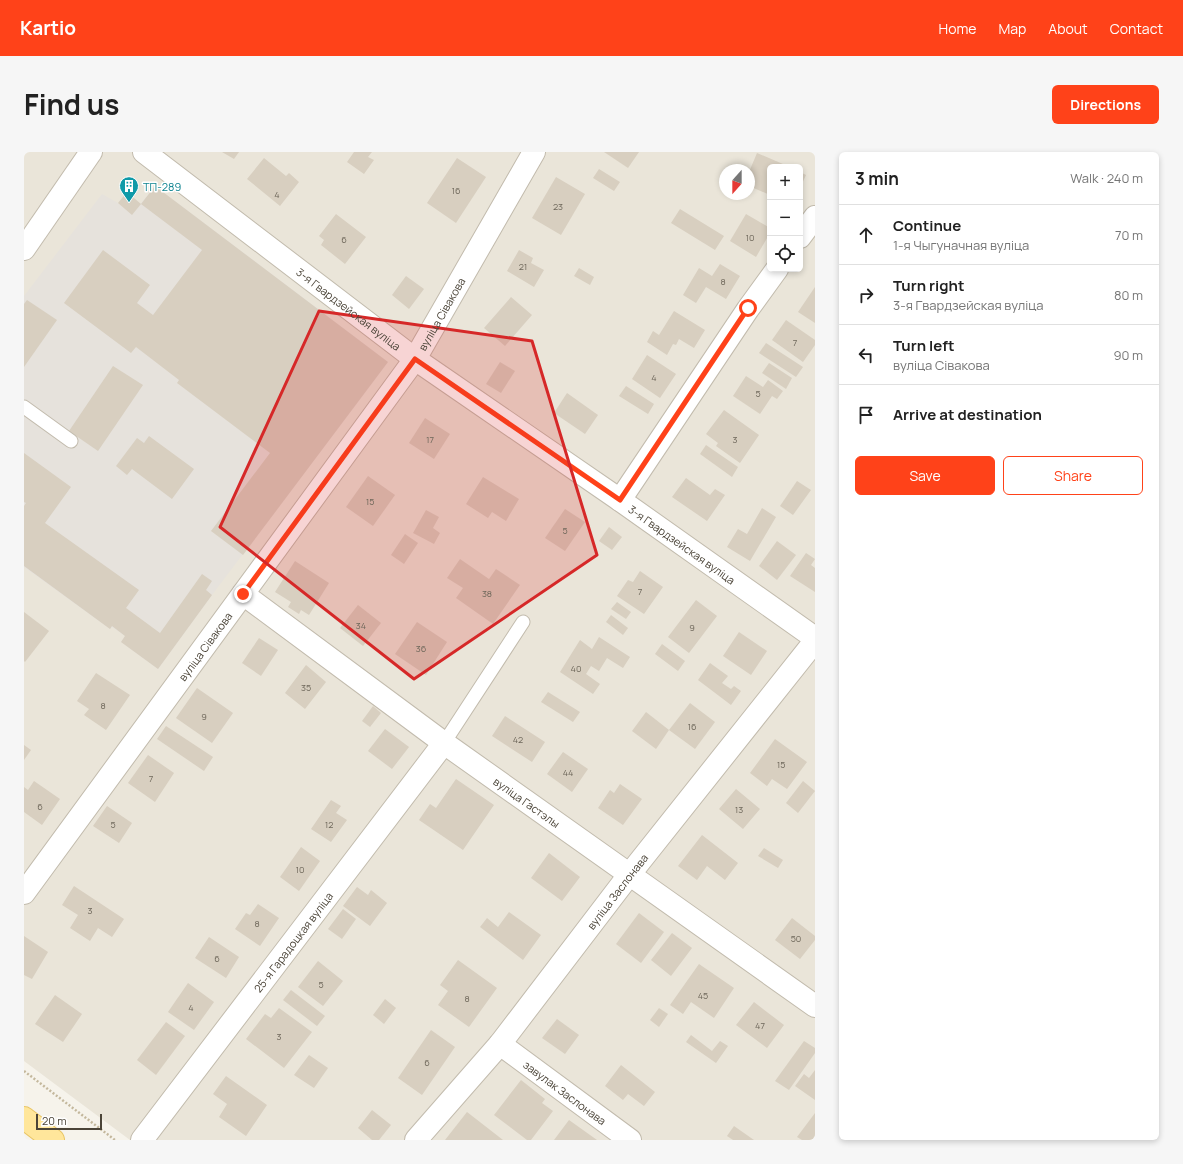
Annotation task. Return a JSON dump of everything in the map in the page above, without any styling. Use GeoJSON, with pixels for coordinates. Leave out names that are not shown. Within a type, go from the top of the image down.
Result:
{"type":"FeatureCollection","features":[{"type":"Feature","properties":{"kind":"main road"},"geometry":{"type":"LineString","coordinates":[[24,1118],[53,1140]]}},
{"type":"Feature","properties":{"kind":"street"},"geometry":{"type":"LineString","coordinates":[[24,249],[91,152]]}},
{"type":"Feature","properties":{"kind":"street","name":"3-я Гвардзейская вуліца"},"geometry":{"type":"LineString","coordinates":[[144,152],[415,359],[620,500],[815,639]]}},
{"type":"Feature","properties":{"kind":"street","name":"вуліца Сівакова"},"geometry":{"type":"LineString","coordinates":[[24,893],[415,359],[529,154]]}},
{"type":"Feature","properties":{"kind":"street"},"geometry":{"type":"LineString","coordinates":[[801,236],[815,216]]}},
{"type":"Feature","properties":{"kind":"street"},"geometry":{"type":"LineString","coordinates":[[620,500],[748,308],[775,272]]}},
{"type":"Feature","properties":{"kind":"street","name":"вуліца Гастэлы"},"geometry":{"type":"LineString","coordinates":[[243,594],[444,743],[815,1006]]}},
{"type":"Feature","properties":{"kind":"street","name":"вуліца Заслонава"},"geometry":{"type":"LineString","coordinates":[[416,1140],[500,1044],[629,874],[815,639]]}},
{"type":"Feature","properties":{"kind":"street","name":"25-я Гарадоцкая вуліца"},"geometry":{"type":"LineString","coordinates":[[142,1140],[444,743]]}},
{"type":"Feature","properties":{"kind":"street","name":"завулак Заслонава"},"geometry":{"type":"LineString","coordinates":[[500,1044],[630,1140]]}},
{"type":"Feature","properties":{"kind":"lane"},"geometry":{"type":"LineString","coordinates":[[24,407],[71,441]]}},
{"type":"Feature","properties":{"kind":"lane"},"geometry":{"type":"LineString","coordinates":[[444,743],[523,622]]}},
{"type":"Feature","properties":{"kind":"path"},"geometry":{"type":"LineString","coordinates":[[24,1071],[115,1140]]}},
{"type":"Feature","properties":{"kind":"highlighted area"},"geometry":{"type":"Polygon","coordinates":[[[319,311],[532,341],[597,555],[414,679],[220,527],[319,311]]]}},
{"type":"Feature","properties":{"kind":"shaded area"},"geometry":{"type":"Polygon","coordinates":[[[24,152],[815,152],[815,1140],[130,1140],[24,1061],[24,152]]]}},
{"type":"Feature","properties":{"kind":"shaded area"},"geometry":{"type":"Polygon","coordinates":[[[155,186],[388,362],[158,669],[121,642],[125,636],[112,627],[110,629],[24,567],[24,296],[102,194],[118,203],[132,214],[155,186]]]}},
{"type":"Feature","properties":{"kind":"building"},"geometry":{"type":"Polygon","coordinates":[[[222,152],[239,152],[234,159],[222,152]]]}},
{"type":"Feature","properties":{"kind":"building"},"geometry":{"type":"Polygon","coordinates":[[[354,152],[372,152],[368,157],[374,160],[364,174],[347,162],[354,152]]]}},
{"type":"Feature","properties":{"kind":"building"},"geometry":{"type":"Polygon","coordinates":[[[604,152],[639,152],[628,168],[604,152]]]}},
{"type":"Feature","properties":{"kind":"building"},"geometry":{"type":"Polygon","coordinates":[[[757,153],[783,164],[767,164],[767,194],[755,189],[755,164],[752,164],[757,153]]]}},
{"type":"Feature","properties":{"kind":"building"},"geometry":{"type":"Polygon","coordinates":[[[264,158],[286,176],[289,173],[299,182],[280,206],[247,179],[264,158]]]}},
{"type":"Feature","properties":{"kind":"building"},"geometry":{"type":"Polygon","coordinates":[[[457,158],[486,177],[456,223],[427,203],[457,158]]]}},
{"type":"Feature","properties":{"kind":"building"},"geometry":{"type":"Polygon","coordinates":[[[599,169],[620,182],[614,191],[593,178],[599,169]]]}},
{"type":"Feature","properties":{"kind":"building"},"geometry":{"type":"Polygon","coordinates":[[[803,174],[806,175],[803,182],[803,174]]]}},
{"type":"Feature","properties":{"kind":"building"},"geometry":{"type":"Polygon","coordinates":[[[556,177],[585,194],[561,235],[532,218],[556,177]]]}},
{"type":"Feature","properties":{"kind":"building"},"geometry":{"type":"Polygon","coordinates":[[[155,186],[388,362],[243,555],[211,531],[270,453],[177,383],[179,380],[136,347],[131,353],[64,303],[103,250],[150,285],[137,303],[153,315],[202,250],[141,204],[155,186]]]}},
{"type":"Feature","properties":{"kind":"building","name":"ТП-289"},"geometry":{"type":"Polygon","coordinates":[[[127,192],[141,204],[132,215],[118,203],[127,192]]]}},
{"type":"Feature","properties":{"kind":"building"},"geometry":{"type":"Polygon","coordinates":[[[680,209],[724,236],[715,250],[671,223],[680,209]]]}},
{"type":"Feature","properties":{"kind":"building"},"geometry":{"type":"Polygon","coordinates":[[[336,214],[366,237],[345,264],[321,245],[324,240],[319,236],[336,214]]]}},
{"type":"Feature","properties":{"kind":"building"},"geometry":{"type":"Polygon","coordinates":[[[746,214],[767,226],[767,238],[756,257],[730,241],[746,214]]]}},
{"type":"Feature","properties":{"kind":"building"},"geometry":{"type":"Polygon","coordinates":[[[519,250],[533,258],[531,263],[544,270],[534,287],[507,271],[519,250]]]}},
{"type":"Feature","properties":{"kind":"building"},"geometry":{"type":"Polygon","coordinates":[[[720,264],[740,276],[726,299],[706,287],[696,303],[683,295],[699,268],[712,276],[720,264]]]}},
{"type":"Feature","properties":{"kind":"building"},"geometry":{"type":"Polygon","coordinates":[[[579,268],[594,277],[590,285],[574,276],[579,268]]]}},
{"type":"Feature","properties":{"kind":"building"},"geometry":{"type":"Polygon","coordinates":[[[406,276],[424,289],[409,309],[392,295],[406,276]]]}},
{"type":"Feature","properties":{"kind":"building"},"geometry":{"type":"Polygon","coordinates":[[[815,287],[815,323],[798,312],[815,287]]]}},
{"type":"Feature","properties":{"kind":"building"},"geometry":{"type":"Polygon","coordinates":[[[511,297],[532,315],[505,346],[484,328],[511,297]]]}},
{"type":"Feature","properties":{"kind":"building"},"geometry":{"type":"Polygon","coordinates":[[[27,300],[57,320],[24,367],[24,304],[27,300]]]}},
{"type":"Feature","properties":{"kind":"building"},"geometry":{"type":"Polygon","coordinates":[[[674,311],[705,330],[694,348],[679,339],[676,345],[673,344],[667,355],[647,342],[653,331],[659,335],[674,311]]]}},
{"type":"Feature","properties":{"kind":"building"},"geometry":{"type":"Polygon","coordinates":[[[786,320],[815,340],[815,345],[803,362],[772,340],[786,320]]]}},
{"type":"Feature","properties":{"kind":"building"},"geometry":{"type":"Polygon","coordinates":[[[766,343],[803,367],[796,377],[759,353],[766,343]]]}},
{"type":"Feature","properties":{"kind":"building"},"geometry":{"type":"Polygon","coordinates":[[[647,355],[676,374],[660,398],[632,379],[647,355]]]}},
{"type":"Feature","properties":{"kind":"building"},"geometry":{"type":"Polygon","coordinates":[[[500,362],[515,371],[501,393],[486,384],[500,362]]]}},
{"type":"Feature","properties":{"kind":"building"},"geometry":{"type":"Polygon","coordinates":[[[769,363],[792,378],[786,389],[762,373],[769,363]]]}},
{"type":"Feature","properties":{"kind":"building"},"geometry":{"type":"Polygon","coordinates":[[[113,366],[143,385],[98,451],[69,431],[113,366]]]}},
{"type":"Feature","properties":{"kind":"building"},"geometry":{"type":"Polygon","coordinates":[[[746,376],[763,387],[768,380],[783,391],[777,399],[772,396],[760,414],[733,396],[746,376]]]}},
{"type":"Feature","properties":{"kind":"building"},"geometry":{"type":"Polygon","coordinates":[[[626,386],[654,404],[648,414],[619,396],[626,386]]]}},
{"type":"Feature","properties":{"kind":"building"},"geometry":{"type":"Polygon","coordinates":[[[567,393],[598,415],[585,434],[554,413],[567,393]]]}},
{"type":"Feature","properties":{"kind":"building"},"geometry":{"type":"Polygon","coordinates":[[[724,410],[759,435],[740,463],[716,446],[718,443],[706,434],[724,410]]]}},
{"type":"Feature","properties":{"kind":"building"},"geometry":{"type":"Polygon","coordinates":[[[425,418],[450,434],[434,459],[409,443],[425,418]]]}},
{"type":"Feature","properties":{"kind":"building"},"geometry":{"type":"Polygon","coordinates":[[[149,436],[194,469],[172,499],[132,469],[127,475],[116,466],[137,438],[144,443],[149,436]]]}},
{"type":"Feature","properties":{"kind":"building"},"geometry":{"type":"Polygon","coordinates":[[[706,445],[738,467],[732,477],[700,454],[706,445]]]}},
{"type":"Feature","properties":{"kind":"building"},"geometry":{"type":"Polygon","coordinates":[[[24,453],[71,487],[45,523],[139,590],[126,608],[160,633],[202,574],[212,581],[206,590],[212,595],[158,669],[121,642],[125,636],[112,626],[110,629],[24,566],[24,506],[26,503],[24,502],[24,453]]]}},
{"type":"Feature","properties":{"kind":"building"},"geometry":{"type":"Polygon","coordinates":[[[368,476],[395,495],[373,526],[346,507],[368,476]]]}},
{"type":"Feature","properties":{"kind":"building"},"geometry":{"type":"Polygon","coordinates":[[[483,477],[519,499],[506,521],[492,512],[488,518],[466,504],[483,477]]]}},
{"type":"Feature","properties":{"kind":"building"},"geometry":{"type":"Polygon","coordinates":[[[686,478],[710,495],[715,489],[725,495],[707,521],[672,497],[686,478]]]}},
{"type":"Feature","properties":{"kind":"building"},"geometry":{"type":"Polygon","coordinates":[[[797,481],[811,490],[793,515],[780,506],[797,481]]]}},
{"type":"Feature","properties":{"kind":"building"},"geometry":{"type":"Polygon","coordinates":[[[762,508],[776,517],[750,561],[727,547],[738,529],[747,534],[762,508]]]}},
{"type":"Feature","properties":{"kind":"building"},"geometry":{"type":"Polygon","coordinates":[[[565,509],[585,522],[565,551],[545,538],[565,509]]]}},
{"type":"Feature","properties":{"kind":"building"},"geometry":{"type":"Polygon","coordinates":[[[426,510],[439,517],[433,528],[440,533],[434,544],[413,533],[426,510]]]}},
{"type":"Feature","properties":{"kind":"building"},"geometry":{"type":"Polygon","coordinates":[[[609,527],[622,537],[612,550],[599,541],[609,527]]]}},
{"type":"Feature","properties":{"kind":"building"},"geometry":{"type":"Polygon","coordinates":[[[405,534],[418,543],[404,564],[391,555],[405,534]]]}},
{"type":"Feature","properties":{"kind":"building"},"geometry":{"type":"Polygon","coordinates":[[[777,541],[796,555],[777,580],[759,566],[777,541]]]}},
{"type":"Feature","properties":{"kind":"building"},"geometry":{"type":"Polygon","coordinates":[[[806,553],[815,559],[811,565],[815,568],[815,592],[790,576],[806,553]]]}},
{"type":"Feature","properties":{"kind":"building"},"geometry":{"type":"Polygon","coordinates":[[[460,559],[489,579],[496,569],[520,585],[493,624],[456,598],[463,588],[447,578],[460,559]]]}},
{"type":"Feature","properties":{"kind":"building"},"geometry":{"type":"Polygon","coordinates":[[[295,561],[329,583],[309,615],[301,610],[299,614],[288,607],[291,602],[275,592],[295,561]]]}},
{"type":"Feature","properties":{"kind":"building"},"geometry":{"type":"Polygon","coordinates":[[[640,571],[663,587],[644,614],[617,596],[628,580],[633,582],[640,571]]]}},
{"type":"Feature","properties":{"kind":"building"},"geometry":{"type":"Polygon","coordinates":[[[696,600],[717,616],[689,653],[668,637],[696,600]]]}},
{"type":"Feature","properties":{"kind":"building"},"geometry":{"type":"Polygon","coordinates":[[[617,602],[631,612],[626,619],[611,609],[617,602]]]}},
{"type":"Feature","properties":{"kind":"building"},"geometry":{"type":"Polygon","coordinates":[[[358,605],[381,623],[363,646],[340,628],[358,605]]]}},
{"type":"Feature","properties":{"kind":"building"},"geometry":{"type":"Polygon","coordinates":[[[24,612],[49,631],[25,662],[24,661],[24,612]]]}},
{"type":"Feature","properties":{"kind":"building"},"geometry":{"type":"Polygon","coordinates":[[[611,615],[628,628],[623,635],[606,622],[611,615]]]}},
{"type":"Feature","properties":{"kind":"building"},"geometry":{"type":"Polygon","coordinates":[[[417,622],[447,642],[426,675],[395,654],[417,622]]]}},
{"type":"Feature","properties":{"kind":"building"},"geometry":{"type":"Polygon","coordinates":[[[739,632],[767,651],[751,675],[723,656],[739,632]]]}},
{"type":"Feature","properties":{"kind":"building"},"geometry":{"type":"Polygon","coordinates":[[[599,637],[630,657],[623,668],[607,658],[599,671],[591,666],[586,674],[600,684],[593,694],[560,672],[580,640],[592,649],[599,637]]]}},
{"type":"Feature","properties":{"kind":"building"},"geometry":{"type":"Polygon","coordinates":[[[259,638],[278,650],[261,676],[242,663],[259,638]]]}},
{"type":"Feature","properties":{"kind":"building"},"geometry":{"type":"Polygon","coordinates":[[[662,644],[685,661],[678,671],[655,654],[662,644]]]}},
{"type":"Feature","properties":{"kind":"building"},"geometry":{"type":"Polygon","coordinates":[[[710,663],[728,676],[722,683],[731,689],[734,686],[741,691],[731,705],[698,680],[710,663]]]}},
{"type":"Feature","properties":{"kind":"building"},"geometry":{"type":"Polygon","coordinates":[[[306,665],[326,682],[305,709],[285,693],[306,665]]]}},
{"type":"Feature","properties":{"kind":"building"},"geometry":{"type":"Polygon","coordinates":[[[96,673],[130,695],[106,730],[84,715],[89,709],[77,701],[96,673]]]}},
{"type":"Feature","properties":{"kind":"building"},"geometry":{"type":"Polygon","coordinates":[[[197,688],[233,713],[212,743],[176,718],[197,688]]]}},
{"type":"Feature","properties":{"kind":"building"},"geometry":{"type":"Polygon","coordinates":[[[548,692],[580,712],[573,722],[541,702],[548,692]]]}},
{"type":"Feature","properties":{"kind":"building"},"geometry":{"type":"Polygon","coordinates":[[[690,703],[715,722],[695,749],[669,730],[690,703]]]}},
{"type":"Feature","properties":{"kind":"building"},"geometry":{"type":"Polygon","coordinates":[[[373,706],[381,713],[370,727],[362,721],[373,706]]]}},
{"type":"Feature","properties":{"kind":"building"},"geometry":{"type":"Polygon","coordinates":[[[646,712],[669,730],[656,749],[632,731],[646,712]]]}},
{"type":"Feature","properties":{"kind":"building"},"geometry":{"type":"Polygon","coordinates":[[[505,716],[545,742],[532,762],[492,736],[505,716]]]}},
{"type":"Feature","properties":{"kind":"building"},"geometry":{"type":"Polygon","coordinates":[[[166,726],[213,757],[204,771],[157,739],[166,726]]]}},
{"type":"Feature","properties":{"kind":"building"},"geometry":{"type":"Polygon","coordinates":[[[385,729],[409,747],[392,769],[368,751],[385,729]]]}},
{"type":"Feature","properties":{"kind":"building"},"geometry":{"type":"Polygon","coordinates":[[[775,739],[807,762],[787,789],[772,779],[767,786],[750,773],[775,739]]]}},
{"type":"Feature","properties":{"kind":"building"},"geometry":{"type":"Polygon","coordinates":[[[24,745],[31,750],[24,760],[24,745]]]}},
{"type":"Feature","properties":{"kind":"building"},"geometry":{"type":"Polygon","coordinates":[[[563,752],[588,769],[572,792],[547,774],[563,752]]]}},
{"type":"Feature","properties":{"kind":"building"},"geometry":{"type":"Polygon","coordinates":[[[148,755],[174,773],[155,802],[128,783],[148,755]]]}},
{"type":"Feature","properties":{"kind":"building"},"geometry":{"type":"Polygon","coordinates":[[[456,779],[494,805],[463,850],[419,820],[430,804],[436,808],[456,779]]]}},
{"type":"Feature","properties":{"kind":"building"},"geometry":{"type":"Polygon","coordinates":[[[34,781],[60,799],[42,825],[24,812],[24,787],[28,790],[34,781]]]}},
{"type":"Feature","properties":{"kind":"building"},"geometry":{"type":"Polygon","coordinates":[[[803,781],[815,791],[798,813],[786,803],[803,781]]]}},
{"type":"Feature","properties":{"kind":"building"},"geometry":{"type":"Polygon","coordinates":[[[620,784],[642,799],[623,825],[598,808],[610,790],[614,793],[620,784]]]}},
{"type":"Feature","properties":{"kind":"building"},"geometry":{"type":"Polygon","coordinates":[[[736,789],[760,809],[743,829],[719,809],[736,789]]]}},
{"type":"Feature","properties":{"kind":"building"},"geometry":{"type":"Polygon","coordinates":[[[331,800],[341,806],[336,813],[347,820],[331,842],[311,829],[331,800]]]}},
{"type":"Feature","properties":{"kind":"building"},"geometry":{"type":"Polygon","coordinates":[[[107,806],[132,823],[119,843],[93,826],[107,806]]]}},
{"type":"Feature","properties":{"kind":"building"},"geometry":{"type":"Polygon","coordinates":[[[702,835],[738,863],[725,880],[707,866],[697,880],[678,866],[702,835]]]}},
{"type":"Feature","properties":{"kind":"building"},"geometry":{"type":"Polygon","coordinates":[[[301,847],[320,861],[299,891],[280,877],[301,847]]]}},
{"type":"Feature","properties":{"kind":"building"},"geometry":{"type":"Polygon","coordinates":[[[764,848],[783,860],[778,868],[758,856],[764,848]]]}},
{"type":"Feature","properties":{"kind":"building"},"geometry":{"type":"Polygon","coordinates":[[[549,853],[580,877],[562,901],[531,878],[549,853]]]}},
{"type":"Feature","properties":{"kind":"building"},"geometry":{"type":"Polygon","coordinates":[[[74,886],[124,919],[112,937],[98,928],[90,941],[70,928],[78,915],[62,905],[74,886]]]}},
{"type":"Feature","properties":{"kind":"building"},"geometry":{"type":"Polygon","coordinates":[[[357,887],[368,895],[371,890],[387,903],[370,926],[343,906],[357,887]]]}},
{"type":"Feature","properties":{"kind":"building"},"geometry":{"type":"Polygon","coordinates":[[[258,904],[279,918],[260,946],[235,929],[246,913],[250,915],[258,904]]]}},
{"type":"Feature","properties":{"kind":"building"},"geometry":{"type":"Polygon","coordinates":[[[343,909],[356,919],[342,939],[328,929],[343,909]]]}},
{"type":"Feature","properties":{"kind":"building"},"geometry":{"type":"Polygon","coordinates":[[[509,912],[541,935],[523,960],[480,927],[487,918],[498,927],[509,912]]]}},
{"type":"Feature","properties":{"kind":"building"},"geometry":{"type":"Polygon","coordinates":[[[639,913],[664,932],[641,963],[616,944],[639,913]]]}},
{"type":"Feature","properties":{"kind":"building"},"geometry":{"type":"Polygon","coordinates":[[[792,918],[815,936],[815,940],[800,959],[775,940],[792,918]]]}},
{"type":"Feature","properties":{"kind":"building"},"geometry":{"type":"Polygon","coordinates":[[[672,933],[692,948],[671,976],[651,960],[672,933]]]}},
{"type":"Feature","properties":{"kind":"building"},"geometry":{"type":"Polygon","coordinates":[[[24,936],[48,952],[32,979],[24,975],[24,936]]]}},
{"type":"Feature","properties":{"kind":"building"},"geometry":{"type":"Polygon","coordinates":[[[209,937],[239,957],[226,978],[195,958],[209,937]]]}},
{"type":"Feature","properties":{"kind":"building"},"geometry":{"type":"Polygon","coordinates":[[[458,960],[497,988],[469,1027],[438,1005],[448,991],[440,985],[458,960]]]}},
{"type":"Feature","properties":{"kind":"building"},"geometry":{"type":"Polygon","coordinates":[[[318,961],[343,981],[323,1006],[298,987],[318,961]]]}},
{"type":"Feature","properties":{"kind":"building"},"geometry":{"type":"Polygon","coordinates":[[[699,964],[734,988],[714,1018],[691,1002],[683,1014],[670,1005],[699,964]]]}},
{"type":"Feature","properties":{"kind":"building"},"geometry":{"type":"Polygon","coordinates":[[[188,983],[214,1002],[194,1030],[168,1012],[188,983]]]}},
{"type":"Feature","properties":{"kind":"building"},"geometry":{"type":"Polygon","coordinates":[[[291,990],[325,1016],[317,1026],[283,1000],[291,990]]]}},
{"type":"Feature","properties":{"kind":"building"},"geometry":{"type":"Polygon","coordinates":[[[55,995],[82,1014],[63,1042],[35,1024],[55,995]]]}},
{"type":"Feature","properties":{"kind":"building"},"geometry":{"type":"Polygon","coordinates":[[[385,999],[396,1008],[384,1024],[373,1015],[385,999]]]}},
{"type":"Feature","properties":{"kind":"building"},"geometry":{"type":"Polygon","coordinates":[[[754,1002],[784,1025],[767,1048],[736,1025],[754,1002]]]}},
{"type":"Feature","properties":{"kind":"building"},"geometry":{"type":"Polygon","coordinates":[[[279,1008],[312,1032],[284,1068],[246,1039],[265,1014],[271,1018],[279,1008]]]}},
{"type":"Feature","properties":{"kind":"building"},"geometry":{"type":"Polygon","coordinates":[[[659,1008],[668,1014],[659,1027],[650,1020],[659,1008]]]}},
{"type":"Feature","properties":{"kind":"building"},"geometry":{"type":"Polygon","coordinates":[[[557,1019],[579,1035],[565,1054],[542,1038],[557,1019]]]}},
{"type":"Feature","properties":{"kind":"building"},"geometry":{"type":"Polygon","coordinates":[[[166,1022],[185,1036],[156,1075],[137,1060],[166,1022]]]}},
{"type":"Feature","properties":{"kind":"building"},"geometry":{"type":"Polygon","coordinates":[[[431,1030],[455,1047],[422,1095],[398,1078],[431,1030]]]}},
{"type":"Feature","properties":{"kind":"building"},"geometry":{"type":"Polygon","coordinates":[[[691,1035],[712,1051],[720,1041],[728,1046],[716,1063],[686,1042],[691,1035]]]}},
{"type":"Feature","properties":{"kind":"building"},"geometry":{"type":"Polygon","coordinates":[[[804,1041],[815,1048],[815,1053],[789,1090],[775,1081],[804,1041]]]}},
{"type":"Feature","properties":{"kind":"building"},"geometry":{"type":"Polygon","coordinates":[[[309,1055],[328,1068],[314,1088],[294,1075],[309,1055]]]}},
{"type":"Feature","properties":{"kind":"building"},"geometry":{"type":"Polygon","coordinates":[[[621,1065],[655,1092],[644,1106],[628,1094],[623,1100],[605,1086],[621,1065]]]}},
{"type":"Feature","properties":{"kind":"building"},"geometry":{"type":"Polygon","coordinates":[[[815,1070],[815,1100],[795,1086],[804,1074],[809,1078],[815,1070]]]}},
{"type":"Feature","properties":{"kind":"building"},"geometry":{"type":"Polygon","coordinates":[[[226,1076],[267,1105],[246,1136],[219,1117],[227,1104],[213,1094],[226,1076]]]}},
{"type":"Feature","properties":{"kind":"building"},"geometry":{"type":"Polygon","coordinates":[[[521,1080],[545,1099],[542,1103],[553,1111],[531,1140],[527,1140],[494,1115],[521,1080]]]}},
{"type":"Feature","properties":{"kind":"building"},"geometry":{"type":"Polygon","coordinates":[[[372,1110],[391,1125],[379,1140],[372,1140],[358,1128],[372,1110]]]}},
{"type":"Feature","properties":{"kind":"building"},"geometry":{"type":"Polygon","coordinates":[[[467,1112],[503,1140],[445,1140],[467,1112]]]}},
{"type":"Feature","properties":{"kind":"building"},"geometry":{"type":"Polygon","coordinates":[[[815,1113],[815,1140],[802,1140],[797,1137],[815,1113]]]}},
{"type":"Feature","properties":{"kind":"building"},"geometry":{"type":"Polygon","coordinates":[[[569,1120],[597,1140],[554,1140],[569,1120]]]}},
{"type":"Feature","properties":{"kind":"building"},"geometry":{"type":"Polygon","coordinates":[[[734,1126],[754,1140],[733,1140],[727,1136],[734,1126]]]}},
{"type":"Feature","properties":{"kind":"place","name":"ТП-289"},"geometry":{"type":"Point","coordinates":[129,203]}},
{"type":"Feature","properties":{"kind":"route"},"geometry":{"type":"LineString","coordinates":[[243,594],[415,359],[620,500],[748,308]]}}]}
